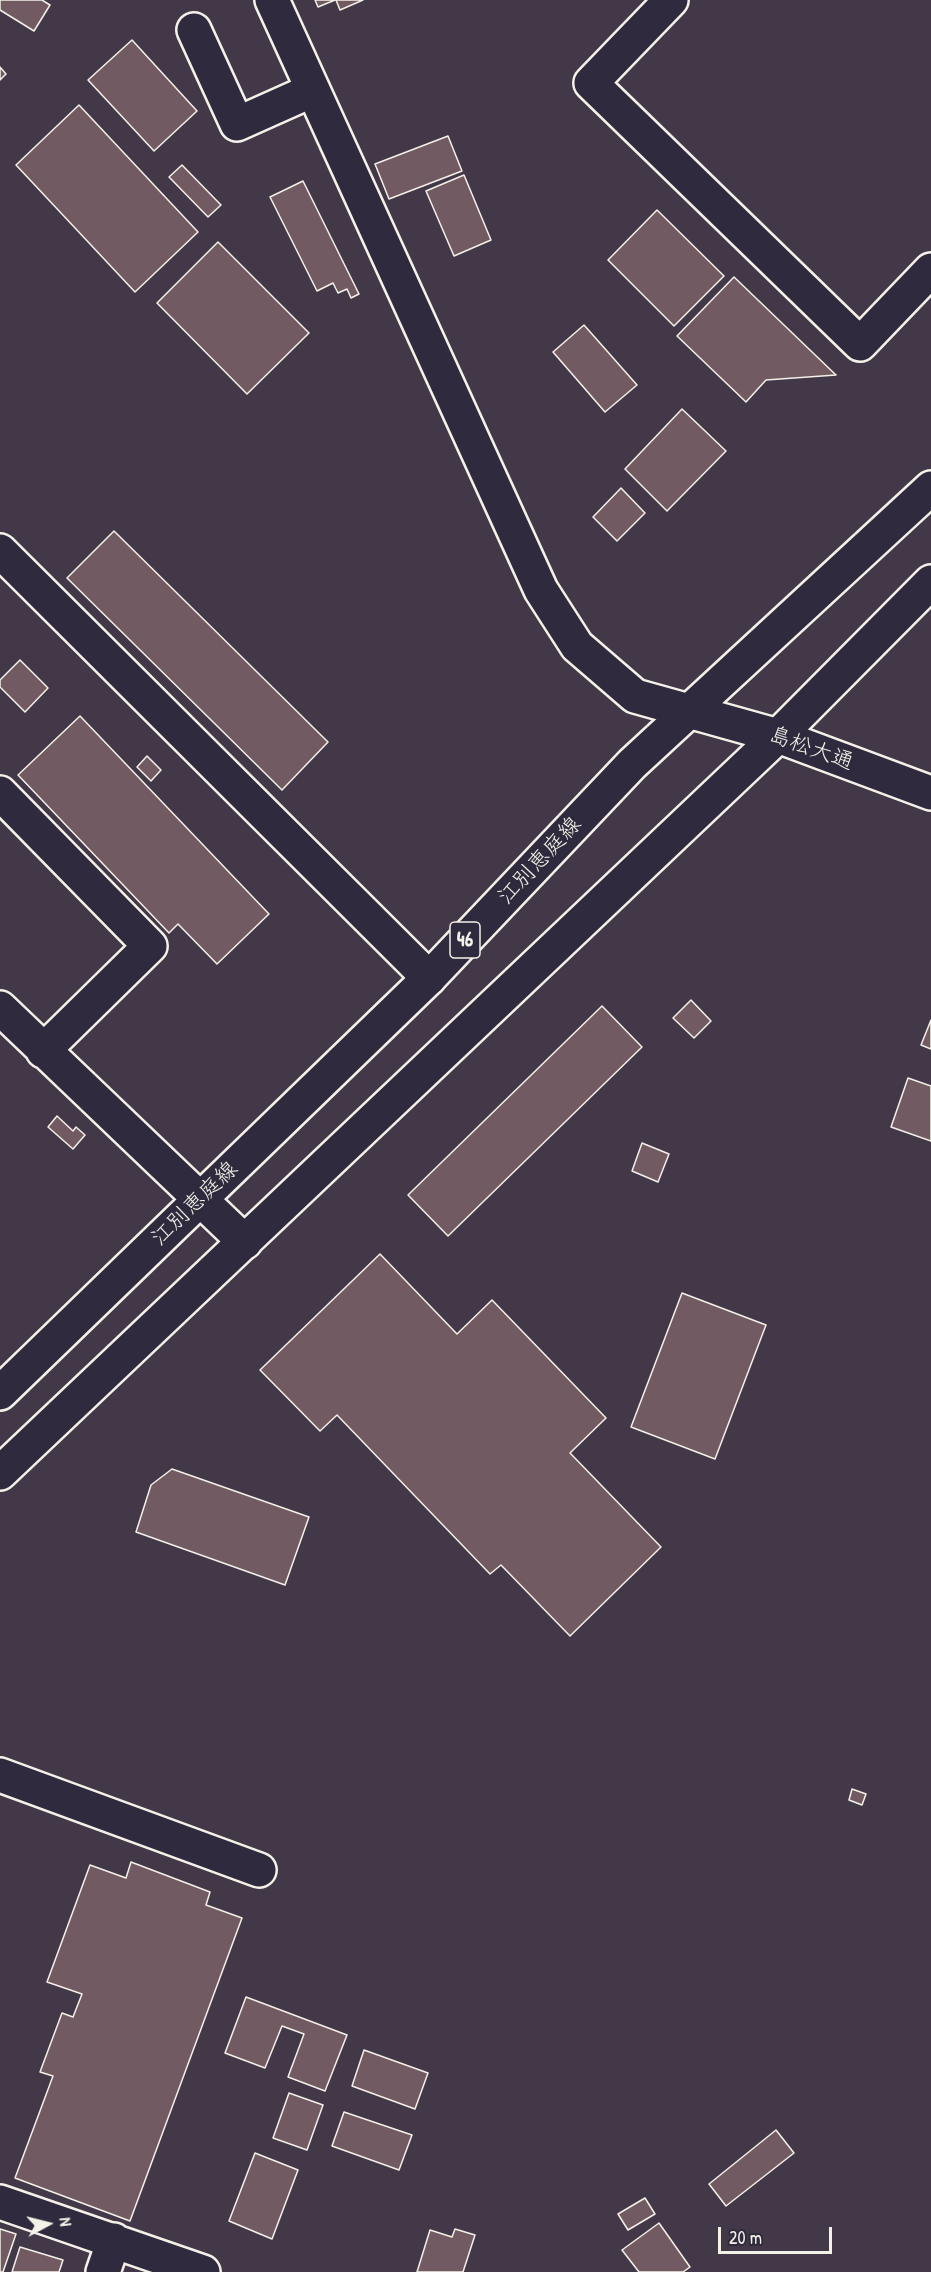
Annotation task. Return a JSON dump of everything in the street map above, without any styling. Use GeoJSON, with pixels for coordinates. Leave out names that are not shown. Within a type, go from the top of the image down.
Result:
{"type":"FeatureCollection","features":[{"type":"Feature","properties":{"kind":"main road","name":"島松大通"},"geometry":{"type":"LineString","coordinates":[[272,0],[541,590],[577,646],[635,696],[778,736],[931,793]]}},
{"type":"Feature","properties":{"kind":"main road"},"geometry":{"type":"LineString","coordinates":[[671,0],[591,83],[860,344],[931,270]]}},
{"type":"Feature","properties":{"kind":"main road"},"geometry":{"type":"LineString","coordinates":[[194,30],[237,124],[313,90]]}},
{"type":"Feature","properties":{"kind":"main road","name":"江別恵庭線"},"geometry":{"type":"LineString","coordinates":[[0,1393],[429,978],[632,764],[931,488]]}},
{"type":"Feature","properties":{"kind":"main road"},"geometry":{"type":"LineString","coordinates":[[0,551],[429,978]]}},
{"type":"Feature","properties":{"kind":"main road"},"geometry":{"type":"LineString","coordinates":[[0,1473],[778,736],[931,582]]}},
{"type":"Feature","properties":{"kind":"main road"},"geometry":{"type":"LineString","coordinates":[[0,793],[150,946],[43,1051]]}},
{"type":"Feature","properties":{"kind":"main road"},"geometry":{"type":"LineString","coordinates":[[0,1008],[245,1242]]}},
{"type":"Feature","properties":{"kind":"main road"},"geometry":{"type":"LineString","coordinates":[[0,1775],[259,1870]]}},
{"type":"Feature","properties":{"kind":"main road"},"geometry":{"type":"LineString","coordinates":[[0,2202],[203,2272]]}},
{"type":"Feature","properties":{"kind":"main road"},"geometry":{"type":"LineString","coordinates":[[103,2272],[114,2240]]}},
{"type":"Feature","properties":{"kind":"building"},"geometry":{"type":"Polygon","coordinates":[[[0,0],[42,0],[50,5],[34,31],[0,10],[0,0]]]}},
{"type":"Feature","properties":{"kind":"building"},"geometry":{"type":"Polygon","coordinates":[[[315,0],[335,0],[318,7],[315,0]]]}},
{"type":"Feature","properties":{"kind":"building"},"geometry":{"type":"Polygon","coordinates":[[[336,0],[363,0],[340,10],[336,0]]]}},
{"type":"Feature","properties":{"kind":"building"},"geometry":{"type":"Polygon","coordinates":[[[132,40],[197,111],[154,151],[88,80],[132,40]]]}},
{"type":"Feature","properties":{"kind":"building"},"geometry":{"type":"Polygon","coordinates":[[[0,67],[6,74],[0,80],[0,67]]]}},
{"type":"Feature","properties":{"kind":"building"},"geometry":{"type":"Polygon","coordinates":[[[79,105],[198,232],[135,292],[16,165],[79,105]]]}},
{"type":"Feature","properties":{"kind":"building"},"geometry":{"type":"Polygon","coordinates":[[[448,136],[462,171],[389,199],[375,164],[448,136]]]}},
{"type":"Feature","properties":{"kind":"building"},"geometry":{"type":"Polygon","coordinates":[[[182,165],[221,205],[208,217],[169,177],[182,165]]]}},
{"type":"Feature","properties":{"kind":"building"},"geometry":{"type":"Polygon","coordinates":[[[464,175],[491,240],[454,256],[426,191],[464,175]]]}},
{"type":"Feature","properties":{"kind":"building"},"geometry":{"type":"Polygon","coordinates":[[[303,181],[359,294],[351,298],[347,289],[338,293],[333,283],[317,291],[270,197],[303,181]]]}},
{"type":"Feature","properties":{"kind":"building"},"geometry":{"type":"Polygon","coordinates":[[[657,210],[724,276],[674,326],[608,260],[657,210]]]}},
{"type":"Feature","properties":{"kind":"building"},"geometry":{"type":"Polygon","coordinates":[[[218,242],[309,333],[247,394],[157,303],[218,242]]]}},
{"type":"Feature","properties":{"kind":"building"},"geometry":{"type":"Polygon","coordinates":[[[734,277],[836,375],[766,380],[746,402],[677,336],[734,277]]]}},
{"type":"Feature","properties":{"kind":"building"},"geometry":{"type":"Polygon","coordinates":[[[584,325],[637,385],[605,412],[553,352],[584,325]]]}},
{"type":"Feature","properties":{"kind":"building"},"geometry":{"type":"Polygon","coordinates":[[[682,409],[726,451],[667,511],[625,469],[682,409]]]}},
{"type":"Feature","properties":{"kind":"building"},"geometry":{"type":"Polygon","coordinates":[[[621,488],[645,513],[617,541],[593,517],[621,488]]]}},
{"type":"Feature","properties":{"kind":"building"},"geometry":{"type":"Polygon","coordinates":[[[114,531],[328,742],[282,790],[67,578],[114,531]]]}},
{"type":"Feature","properties":{"kind":"building"},"geometry":{"type":"Polygon","coordinates":[[[20,660],[48,688],[25,712],[0,687],[0,680],[20,660]]]}},
{"type":"Feature","properties":{"kind":"building"},"geometry":{"type":"Polygon","coordinates":[[[80,716],[269,914],[217,964],[178,924],[169,933],[18,775],[80,716]]]}},
{"type":"Feature","properties":{"kind":"building"},"geometry":{"type":"Polygon","coordinates":[[[147,756],[161,770],[151,781],[137,767],[147,756]]]}},
{"type":"Feature","properties":{"kind":"building"},"geometry":{"type":"Polygon","coordinates":[[[691,1000],[711,1021],[694,1038],[673,1018],[691,1000]]]}},
{"type":"Feature","properties":{"kind":"building"},"geometry":{"type":"Polygon","coordinates":[[[602,1006],[642,1047],[448,1236],[408,1195],[602,1006]]]}},
{"type":"Feature","properties":{"kind":"building"},"geometry":{"type":"Polygon","coordinates":[[[931,1020],[931,1049],[921,1045],[931,1020]]]}},
{"type":"Feature","properties":{"kind":"building"},"geometry":{"type":"Polygon","coordinates":[[[908,1078],[931,1086],[931,1141],[891,1127],[908,1078]]]}},
{"type":"Feature","properties":{"kind":"building"},"geometry":{"type":"Polygon","coordinates":[[[57,1116],[73,1131],[76,1127],[85,1135],[73,1149],[48,1127],[57,1116]]]}},
{"type":"Feature","properties":{"kind":"building"},"geometry":{"type":"Polygon","coordinates":[[[642,1143],[669,1154],[658,1182],[632,1171],[642,1143]]]}},
{"type":"Feature","properties":{"kind":"building"},"geometry":{"type":"Polygon","coordinates":[[[380,1254],[457,1334],[492,1300],[606,1418],[570,1453],[661,1547],[570,1636],[501,1565],[490,1574],[337,1415],[320,1431],[260,1370],[380,1254]]]}},
{"type":"Feature","properties":{"kind":"building"},"geometry":{"type":"Polygon","coordinates":[[[682,1293],[766,1325],[715,1459],[631,1427],[682,1293]]]}},
{"type":"Feature","properties":{"kind":"building"},"geometry":{"type":"Polygon","coordinates":[[[172,1469],[309,1517],[285,1585],[136,1532],[151,1485],[172,1469]]]}},
{"type":"Feature","properties":{"kind":"building"},"geometry":{"type":"Polygon","coordinates":[[[852,1789],[866,1794],[862,1805],[849,1800],[852,1789]]]}},
{"type":"Feature","properties":{"kind":"building"},"geometry":{"type":"Polygon","coordinates":[[[131,1862],[210,1892],[206,1905],[242,1918],[130,2221],[15,2178],[53,2076],[40,2072],[62,2013],[73,2017],[82,1994],[47,1982],[90,1865],[126,1878],[131,1862]]]}},
{"type":"Feature","properties":{"kind":"building"},"geometry":{"type":"Polygon","coordinates":[[[246,1997],[347,2035],[325,2091],[288,2077],[304,2034],[282,2026],[265,2068],[225,2053],[246,1997]]]}},
{"type":"Feature","properties":{"kind":"building"},"geometry":{"type":"Polygon","coordinates":[[[364,2050],[428,2073],[415,2109],[352,2086],[364,2050]]]}},
{"type":"Feature","properties":{"kind":"building"},"geometry":{"type":"Polygon","coordinates":[[[289,2093],[323,2105],[307,2150],[273,2138],[289,2093]]]}},
{"type":"Feature","properties":{"kind":"building"},"geometry":{"type":"Polygon","coordinates":[[[344,2112],[412,2135],[399,2170],[332,2146],[344,2112]]]}},
{"type":"Feature","properties":{"kind":"building"},"geometry":{"type":"Polygon","coordinates":[[[776,2130],[794,2153],[726,2206],[709,2184],[776,2130]]]}},
{"type":"Feature","properties":{"kind":"building"},"geometry":{"type":"Polygon","coordinates":[[[255,2153],[298,2170],[272,2239],[229,2221],[255,2153]]]}},
{"type":"Feature","properties":{"kind":"building"},"geometry":{"type":"Polygon","coordinates":[[[645,2198],[655,2214],[628,2230],[618,2214],[645,2198]]]}},
{"type":"Feature","properties":{"kind":"building"},"geometry":{"type":"Polygon","coordinates":[[[659,2223],[690,2267],[683,2272],[639,2272],[622,2250],[659,2223]]]}},
{"type":"Feature","properties":{"kind":"building"},"geometry":{"type":"Polygon","coordinates":[[[0,2229],[16,2234],[3,2272],[0,2272],[0,2229]]]}},
{"type":"Feature","properties":{"kind":"building"},"geometry":{"type":"Polygon","coordinates":[[[455,2229],[475,2235],[463,2272],[417,2272],[430,2230],[452,2237],[455,2229]]]}},
{"type":"Feature","properties":{"kind":"building"},"geometry":{"type":"Polygon","coordinates":[[[20,2247],[63,2260],[59,2272],[12,2272],[20,2247]]]}}]}
